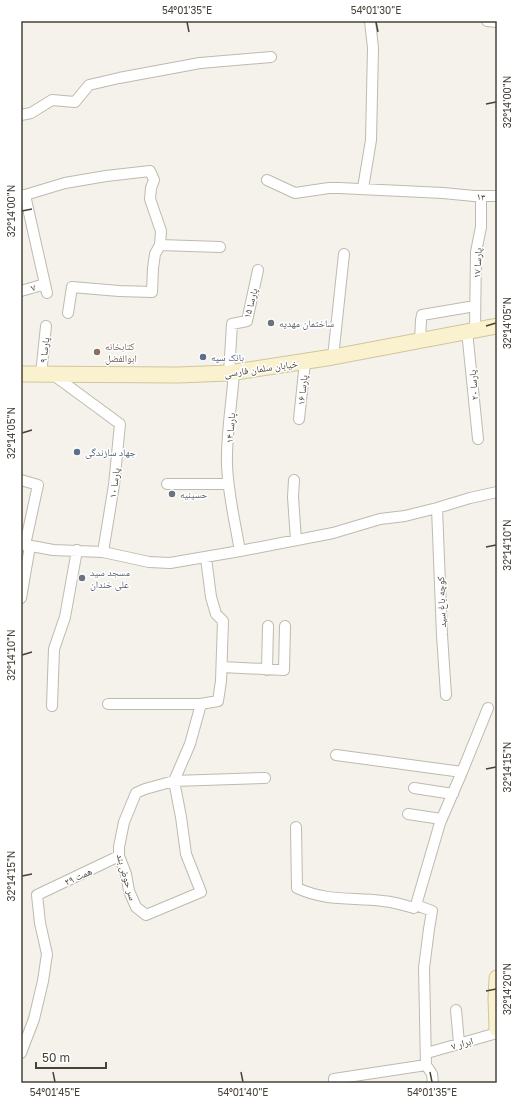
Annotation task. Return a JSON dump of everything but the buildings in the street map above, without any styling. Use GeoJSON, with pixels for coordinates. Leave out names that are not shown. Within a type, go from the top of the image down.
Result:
{"type":"FeatureCollection","features":[{"type":"Feature","properties":{"kind":"main road","name":"خیابان سلمان فارسی"},"geometry":{"type":"LineString","coordinates":[[21,374],[231,373],[333,358],[497,326]]}},
{"type":"Feature","properties":{"kind":"main road"},"geometry":{"type":"LineString","coordinates":[[497,982],[497,1029]]}},
{"type":"Feature","properties":{"kind":"street"},"geometry":{"type":"LineString","coordinates":[[363,188],[371,140],[373,48],[370,21]]}},
{"type":"Feature","properties":{"kind":"street"},"geometry":{"type":"LineString","coordinates":[[487,21],[497,22]]}},
{"type":"Feature","properties":{"kind":"street"},"geometry":{"type":"LineString","coordinates":[[21,115],[31,113],[52,100],[75,102],[89,84],[200,63],[271,57]]}},
{"type":"Feature","properties":{"kind":"street"},"geometry":{"type":"LineString","coordinates":[[23,195],[65,183],[106,176],[150,171],[154,180],[151,188],[150,199],[161,231],[160,245],[155,254],[152,292],[72,287],[68,313]]}},
{"type":"Feature","properties":{"kind":"street","name":"۱۳"},"geometry":{"type":"LineString","coordinates":[[267,180],[295,193],[329,188],[363,188],[473,196],[497,196]]}},
{"type":"Feature","properties":{"kind":"street","name":"۷"},"geometry":{"type":"LineString","coordinates":[[21,291],[46,288],[23,195]]}},
{"type":"Feature","properties":{"kind":"street","name":"پارسا ۱۷"},"geometry":{"type":"LineString","coordinates":[[471,331],[475,306],[476,252],[481,227],[473,196]]}},
{"type":"Feature","properties":{"kind":"street"},"geometry":{"type":"LineString","coordinates":[[160,245],[220,247]]}},
{"type":"Feature","properties":{"kind":"street"},"geometry":{"type":"LineString","coordinates":[[333,358],[344,254]]}},
{"type":"Feature","properties":{"kind":"street","name":"پارسا ۱۵"},"geometry":{"type":"LineString","coordinates":[[231,373],[232,324],[247,321],[258,270]]}},
{"type":"Feature","properties":{"kind":"street"},"geometry":{"type":"LineString","coordinates":[[420,341],[422,315],[475,306]]}},
{"type":"Feature","properties":{"kind":"street","name":"پارسا ۹"},"geometry":{"type":"LineString","coordinates":[[46,326],[47,374]]}},
{"type":"Feature","properties":{"kind":"street","name":"پارسا ۲۰"},"geometry":{"type":"LineString","coordinates":[[471,331],[478,439]]}},
{"type":"Feature","properties":{"kind":"street","name":"پارسا ۱۶"},"geometry":{"type":"LineString","coordinates":[[298,419],[305,362]]}},
{"type":"Feature","properties":{"kind":"street","name":"پارسا ۱۴"},"geometry":{"type":"LineString","coordinates":[[231,373],[227,464],[228,484],[240,551]]}},
{"type":"Feature","properties":{"kind":"street","name":"پارسا ۱۰"},"geometry":{"type":"LineString","coordinates":[[47,374],[120,424],[114,485],[103,552]]}},
{"type":"Feature","properties":{"kind":"street"},"geometry":{"type":"LineString","coordinates":[[21,480],[38,485],[25,545],[21,598]]}},
{"type":"Feature","properties":{"kind":"street"},"geometry":{"type":"LineString","coordinates":[[294,480],[293,497],[296,540]]}},
{"type":"Feature","properties":{"kind":"street"},"geometry":{"type":"LineString","coordinates":[[167,484],[228,484]]}},
{"type":"Feature","properties":{"kind":"street"},"geometry":{"type":"LineString","coordinates":[[25,545],[53,550],[103,552],[149,562],[170,564],[333,533],[380,519],[405,516],[497,492]]}},
{"type":"Feature","properties":{"kind":"street","name":"کوچه باغ سید"},"geometry":{"type":"LineString","coordinates":[[437,508],[446,695]]}},
{"type":"Feature","properties":{"kind":"street"},"geometry":{"type":"LineString","coordinates":[[52,706],[54,649],[65,617],[77,550]]}},
{"type":"Feature","properties":{"kind":"street"},"geometry":{"type":"LineString","coordinates":[[108,704],[200,704],[218,701],[222,667],[223,621],[216,614],[211,597],[206,558]]}},
{"type":"Feature","properties":{"kind":"street"},"geometry":{"type":"LineString","coordinates":[[267,670],[268,626]]}},
{"type":"Feature","properties":{"kind":"street"},"geometry":{"type":"LineString","coordinates":[[222,667],[284,670],[285,626]]}},
{"type":"Feature","properties":{"kind":"street"},"geometry":{"type":"LineString","coordinates":[[174,781],[190,744],[200,704]]}},
{"type":"Feature","properties":{"kind":"street"},"geometry":{"type":"LineString","coordinates":[[296,827],[297,888],[309,893],[338,899],[382,901],[398,903],[414,908],[442,819],[488,708]]}},
{"type":"Feature","properties":{"kind":"street"},"geometry":{"type":"LineString","coordinates":[[336,754],[462,772]]}},
{"type":"Feature","properties":{"kind":"street","name":"سر حوض بند"},"geometry":{"type":"LineString","coordinates":[[174,781],[186,854],[201,892],[146,915],[136,907],[131,896],[119,847],[124,822],[136,793],[145,788],[174,781],[265,778]]}},
{"type":"Feature","properties":{"kind":"street"},"geometry":{"type":"LineString","coordinates":[[414,788],[453,794]]}},
{"type":"Feature","properties":{"kind":"street"},"geometry":{"type":"LineString","coordinates":[[408,814],[442,819]]}},
{"type":"Feature","properties":{"kind":"street","name":"همت ۲۹"},"geometry":{"type":"LineString","coordinates":[[21,1053],[34,1019],[43,981],[47,954],[40,923],[37,895],[120,856]]}},
{"type":"Feature","properties":{"kind":"street"},"geometry":{"type":"LineString","coordinates":[[416,905],[432,911],[424,968],[427,1053],[426,1065],[432,1074],[433,1083]]}},
{"type":"Feature","properties":{"kind":"street"},"geometry":{"type":"LineString","coordinates":[[456,1010],[459,1043]]}},
{"type":"Feature","properties":{"kind":"street","name":"ابرار ۷"},"geometry":{"type":"LineString","coordinates":[[427,1053],[497,1033]]}},
{"type":"Feature","properties":{"kind":"street"},"geometry":{"type":"LineString","coordinates":[[334,1083],[334,1079],[426,1065]]}},
{"type":"Feature","properties":{"kind":"place","name":"ساختمان مهدیه"},"geometry":{"type":"Point","coordinates":[271,323]}},
{"type":"Feature","properties":{"kind":"place","name":"کتابخانه ابوالفضل"},"geometry":{"type":"Point","coordinates":[97,352]}},
{"type":"Feature","properties":{"kind":"place","name":"بانک سپه"},"geometry":{"type":"Point","coordinates":[203,357]}},
{"type":"Feature","properties":{"kind":"place","name":"جهاد سازندگی"},"geometry":{"type":"Point","coordinates":[77,452]}},
{"type":"Feature","properties":{"kind":"place","name":"حسینیه"},"geometry":{"type":"Point","coordinates":[172,494]}},
{"type":"Feature","properties":{"kind":"place","name":"مسجد سید علی خندان"},"geometry":{"type":"Point","coordinates":[82,578]}}]}
